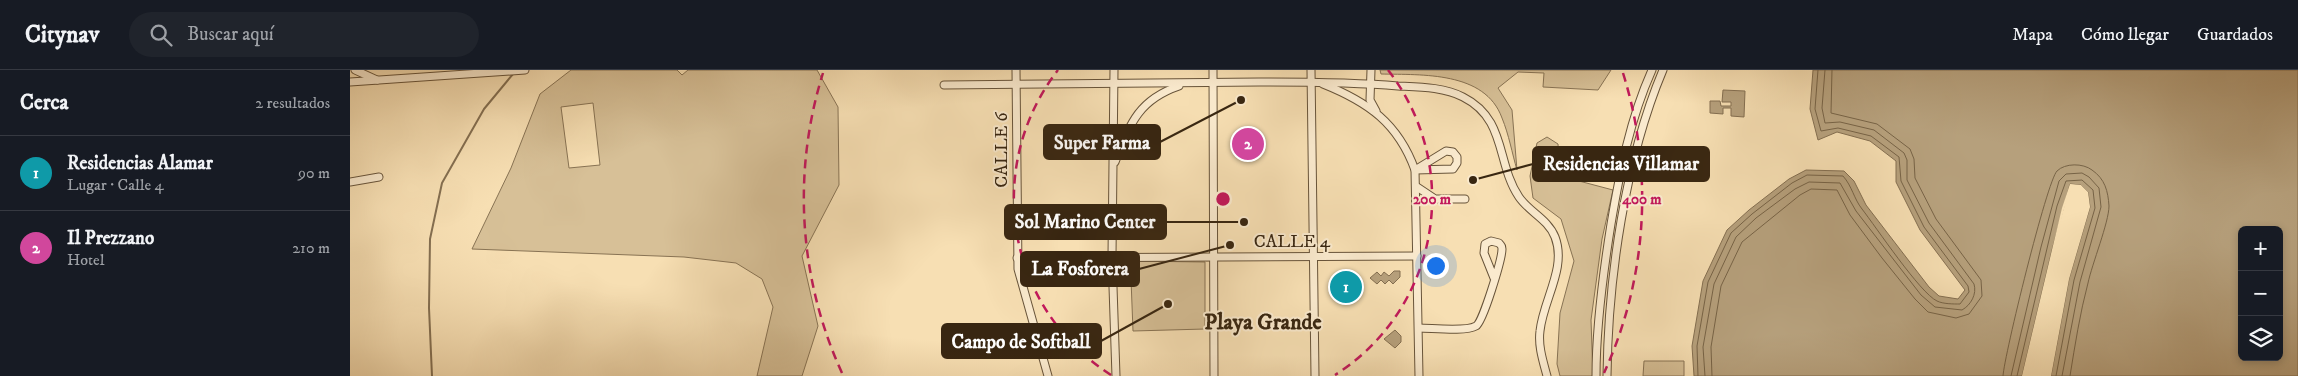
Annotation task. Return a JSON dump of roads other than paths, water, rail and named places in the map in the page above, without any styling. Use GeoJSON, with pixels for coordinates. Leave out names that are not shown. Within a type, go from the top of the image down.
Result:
{"type":"FeatureCollection","features":[{"type":"Feature","properties":{"kind":"street"},"geometry":{"type":"LineString","coordinates":[[355,70],[379,81]]}},
{"type":"Feature","properties":{"kind":"street"},"geometry":{"type":"LineString","coordinates":[[350,82],[487,71],[525,70]]}},
{"type":"Feature","properties":{"kind":"street","name":"CALLE 6"},"geometry":{"type":"LineString","coordinates":[[1016,70],[1018,269],[1048,376]]}},
{"type":"Feature","properties":{"kind":"street"},"geometry":{"type":"LineString","coordinates":[[1114,70],[1112,257],[1116,376]]}},
{"type":"Feature","properties":{"kind":"street"},"geometry":{"type":"LineString","coordinates":[[1213,70],[1214,376]]}},
{"type":"Feature","properties":{"kind":"street"},"geometry":{"type":"LineString","coordinates":[[1311,70],[1315,376]]}},
{"type":"Feature","properties":{"kind":"street"},"geometry":{"type":"LineString","coordinates":[[1371,70],[1370,100],[1378,114]]}},
{"type":"Feature","properties":{"kind":"street"},"geometry":{"type":"LineString","coordinates":[[1596,376],[1602,282],[1619,178],[1633,120],[1652,70]]}},
{"type":"Feature","properties":{"kind":"street"},"geometry":{"type":"LineString","coordinates":[[1596,368],[1607,372],[1613,284],[1629,181],[1655,88],[1663,70]]}},
{"type":"Feature","properties":{"kind":"street"},"geometry":{"type":"LineString","coordinates":[[1319,82],[1354,97],[1378,114],[1391,126],[1404,144],[1415,170],[1417,187],[1416,256],[1419,376]]}},
{"type":"Feature","properties":{"kind":"street"},"geometry":{"type":"LineString","coordinates":[[944,85],[1371,82],[1435,89],[1455,94],[1480,108],[1490,120],[1497,134],[1514,188],[1526,206],[1552,230],[1558,248],[1557,268],[1540,330],[1539,342],[1547,376]]}},
{"type":"Feature","properties":{"kind":"street"},"geometry":{"type":"LineString","coordinates":[[1113,168],[1134,116],[1164,91],[1186,83]]}},
{"type":"Feature","properties":{"kind":"street"},"geometry":{"type":"LineString","coordinates":[[1446,152],[1452,152],[1457,157],[1457,164],[1453,169],[1415,170],[1446,152]]}},
{"type":"Feature","properties":{"kind":"street"},"geometry":{"type":"LineString","coordinates":[[350,182],[379,177]]}},
{"type":"Feature","properties":{"kind":"street"},"geometry":{"type":"LineString","coordinates":[[1619,178],[1629,181]]}},
{"type":"Feature","properties":{"kind":"street"},"geometry":{"type":"LineString","coordinates":[[1417,187],[1435,199],[1465,199]]}},
{"type":"Feature","properties":{"kind":"street"},"geometry":{"type":"LineString","coordinates":[[1418,328],[1470,328],[1478,324],[1482,319],[1502,251],[1499,243],[1491,241],[1485,244],[1484,253],[1494,278]]}},
{"type":"Feature","properties":{"kind":"street"},"geometry":{"type":"LineString","coordinates":[[1608,242],[1618,243]]}},
{"type":"Feature","properties":{"kind":"street","name":"CALLE 4"},"geometry":{"type":"LineString","coordinates":[[1017,258],[1416,256]]}},
{"type":"Feature","properties":{"kind":"street"},"geometry":{"type":"LineString","coordinates":[[1602,282],[1613,284]]}},
{"type":"Feature","properties":{"kind":"street"},"geometry":{"type":"LineString","coordinates":[[1598,326],[1609,326]]}},
{"type":"Feature","properties":{"kind":"water"},"geometry":{"type":"Polygon","coordinates":[[[1813,70],[2298,70],[2298,376],[2051,376],[2069,279],[2090,207],[2088,192],[2081,185],[2070,184],[2022,376],[1694,376],[1692,346],[1703,281],[1727,230],[1789,179],[1806,170],[1844,171],[1854,181],[1866,205],[1929,287],[1939,296],[1958,299],[1965,290],[1920,230],[1896,182],[1896,161],[1870,141],[1837,132],[1818,140],[1810,109],[1813,70]]]}},
{"type":"Feature","properties":{"kind":"water"},"geometry":{"type":"Polygon","coordinates":[[[1723,90],[1745,91],[1744,117],[1731,116],[1731,108],[1723,108],[1723,114],[1710,113],[1710,101],[1720,101],[1721,106],[1731,106],[1731,102],[1722,102],[1723,90]]]}},
{"type":"Feature","properties":{"kind":"water"},"geometry":{"type":"Polygon","coordinates":[[[1394,271],[1400,271],[1400,277],[1393,284],[1389,280],[1385,284],[1381,280],[1377,284],[1370,278],[1377,272],[1381,276],[1384,272],[1389,276],[1394,271]]]}},
{"type":"Feature","properties":{"kind":"water"},"geometry":{"type":"Polygon","coordinates":[[[1395,330],[1401,336],[1401,342],[1395,348],[1384,339],[1395,330]]]}},
{"type":"Feature","properties":{"kind":"waterway"},"geometry":{"type":"LineString","coordinates":[[432,376],[429,308],[430,239],[442,183],[484,109],[513,74]]}},
{"type":"Feature","properties":{"kind":"place","name":"Super Farma"},"geometry":{"type":"Point","coordinates":[1241,100]}},
{"type":"Feature","properties":{"kind":"place","name":"Il Prezzano"},"geometry":{"type":"Point","coordinates":[1248,144]}},
{"type":"Feature","properties":{"kind":"place","name":"Residencias Villamar"},"geometry":{"type":"Point","coordinates":[1473,180]}},
{"type":"Feature","properties":{"kind":"place","name":"Sol Marino Center"},"geometry":{"type":"Point","coordinates":[1244,222]}},
{"type":"Feature","properties":{"kind":"place","name":"La Fosforera"},"geometry":{"type":"Point","coordinates":[1230,245]}},
{"type":"Feature","properties":{"kind":"place","name":"Residencias Alamar"},"geometry":{"type":"Point","coordinates":[1346,287]}},
{"type":"Feature","properties":{"kind":"place","name":"Campo de Softball"},"geometry":{"type":"Point","coordinates":[1168,304]}},
{"type":"Feature","properties":{"kind":"district","name":"Playa Grande"},"geometry":{"type":"Point","coordinates":[1263,321]}}]}
